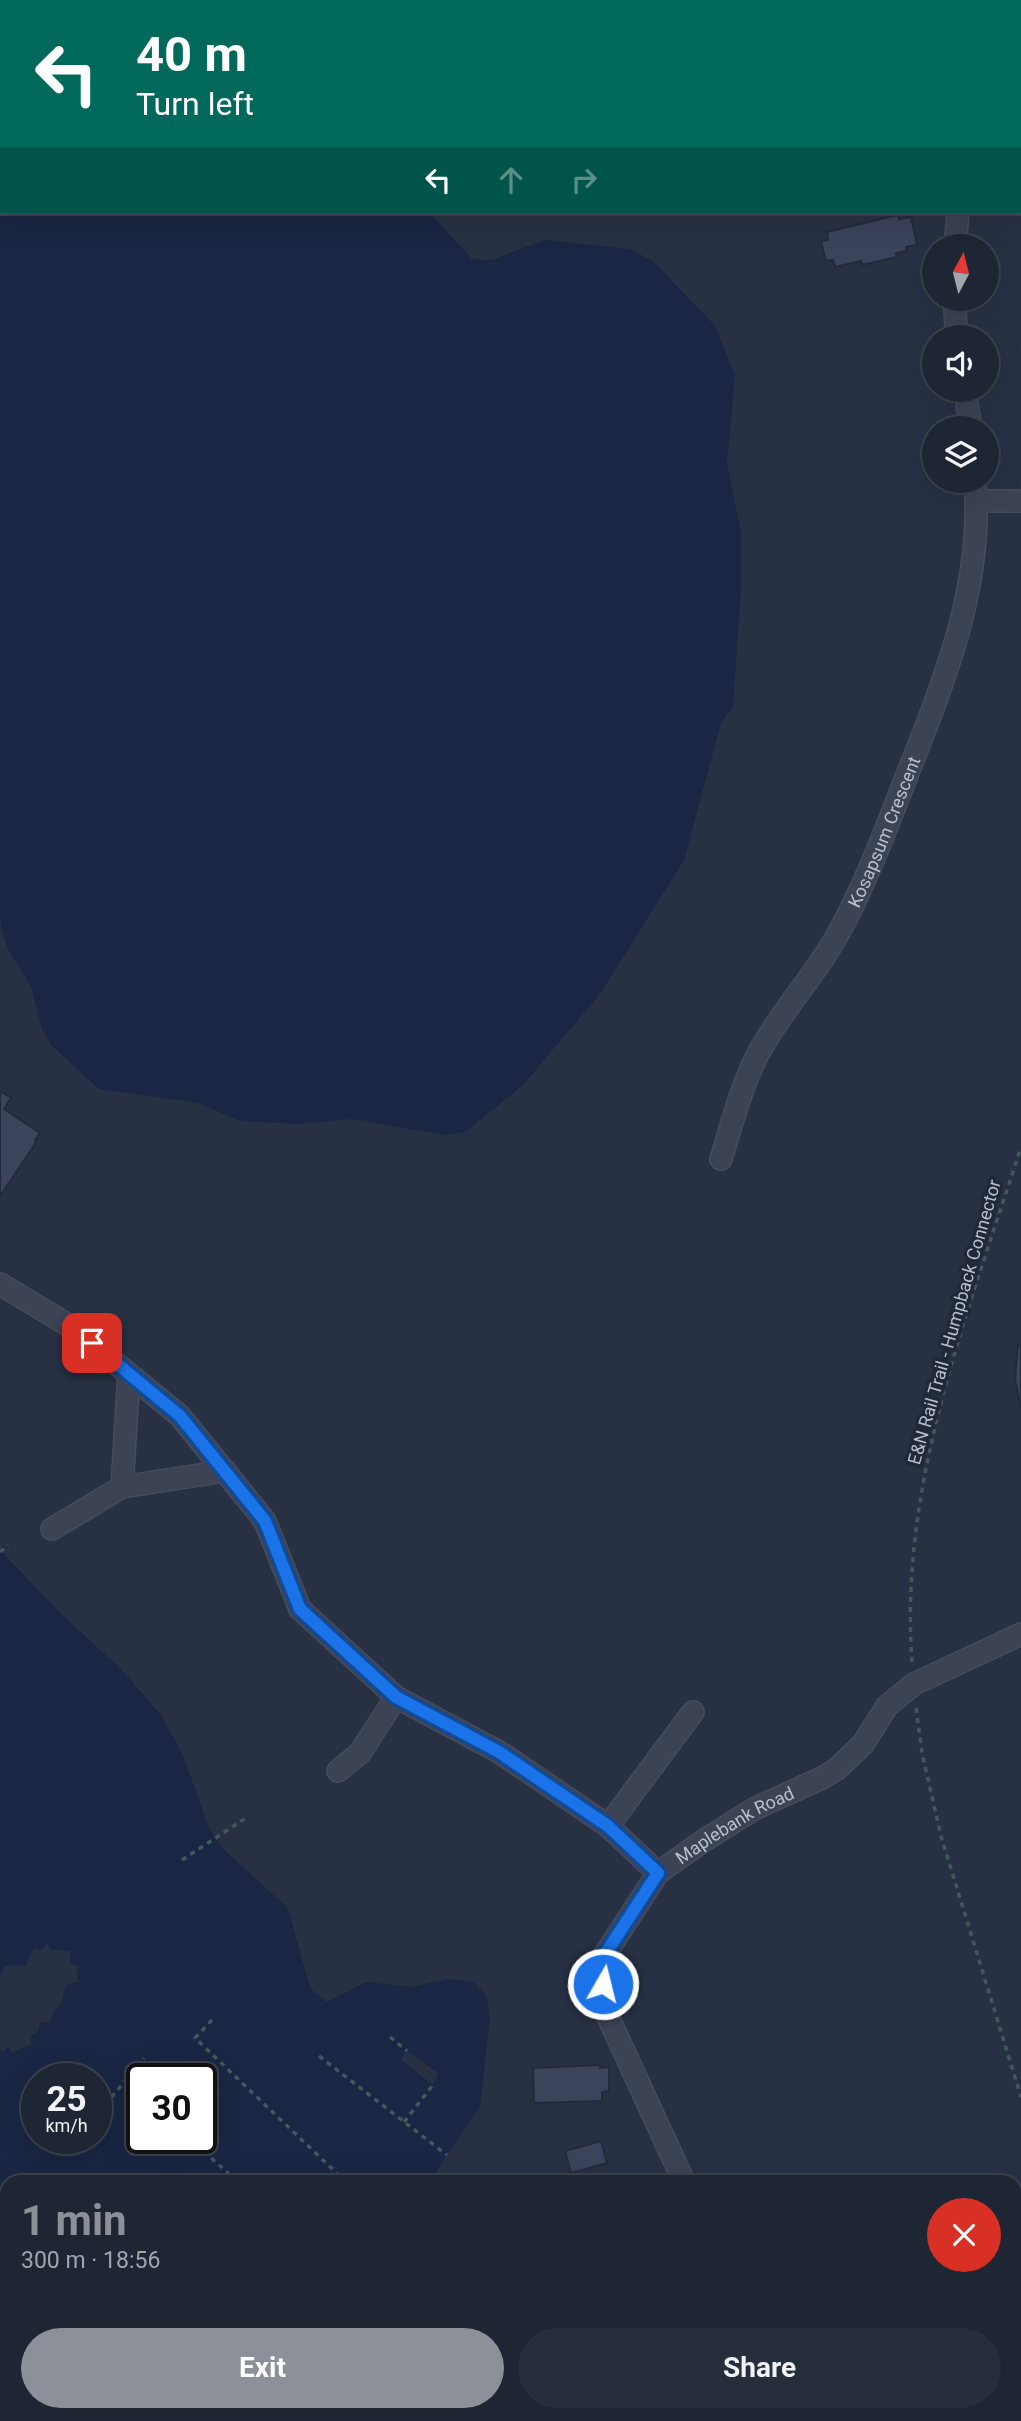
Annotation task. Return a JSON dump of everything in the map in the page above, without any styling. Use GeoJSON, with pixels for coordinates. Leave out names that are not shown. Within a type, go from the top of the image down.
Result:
{"type":"FeatureCollection","features":[{"type":"Feature","properties":{"kind":"street"},"geometry":{"type":"LineString","coordinates":[[956,234],[958,214]]}},
{"type":"Feature","properties":{"kind":"street","name":"Kosapsum Crescent"},"geometry":{"type":"LineString","coordinates":[[721,1159],[758,1053],[837,935],[879,845],[939,694],[961,624],[973,571],[976,493]]}},
{"type":"Feature","properties":{"kind":"street"},"geometry":{"type":"LineString","coordinates":[[985,493],[1021,501]]}},
{"type":"Feature","properties":{"kind":"street"},"geometry":{"type":"LineString","coordinates":[[0,1284],[73,1328],[180,1416],[265,1521],[300,1609],[396,1697],[499,1752],[608,1826],[658,1873]]}},
{"type":"Feature","properties":{"kind":"street"},"geometry":{"type":"LineString","coordinates":[[122,1487],[130,1374]]}},
{"type":"Feature","properties":{"kind":"street"},"geometry":{"type":"LineString","coordinates":[[52,1529],[122,1487],[225,1471]]}},
{"type":"Feature","properties":{"kind":"street","name":"Maplebank Road"},"geometry":{"type":"LineString","coordinates":[[681,2175],[604,2008],[602,1959],[658,1873],[756,1808],[837,1769],[863,1744],[887,1706],[914,1684],[1021,1633]]}},
{"type":"Feature","properties":{"kind":"street"},"geometry":{"type":"LineString","coordinates":[[338,1771],[360,1753],[396,1697]]}},
{"type":"Feature","properties":{"kind":"street"},"geometry":{"type":"LineString","coordinates":[[608,1826],[693,1712]]}},
{"type":"Feature","properties":{"kind":"path","name":"E&N Rail Trail - Humpback Connector"},"geometry":{"type":"LineString","coordinates":[[912,1664],[911,1588],[915,1534],[928,1456],[961,1338],[1021,1147]]}},
{"type":"Feature","properties":{"kind":"path"},"geometry":{"type":"LineString","coordinates":[[0,1552],[8,1545]]}},
{"type":"Feature","properties":{"kind":"path"},"geometry":{"type":"LineString","coordinates":[[915,1705],[922,1752],[941,1836],[1021,2097]]}},
{"type":"Feature","properties":{"kind":"path"},"geometry":{"type":"LineString","coordinates":[[182,1860],[246,1818]]}},
{"type":"Feature","properties":{"kind":"path"},"geometry":{"type":"LineString","coordinates":[[212,2020],[195,2038],[339,2175]]}},
{"type":"Feature","properties":{"kind":"path"},"geometry":{"type":"LineString","coordinates":[[390,2037],[407,2050]]}},
{"type":"Feature","properties":{"kind":"path"},"geometry":{"type":"LineString","coordinates":[[319,2056],[447,2155]]}},
{"type":"Feature","properties":{"kind":"path"},"geometry":{"type":"LineString","coordinates":[[112,2096],[144,2058]]}},
{"type":"Feature","properties":{"kind":"path"},"geometry":{"type":"LineString","coordinates":[[404,2122],[433,2085]]}},
{"type":"Feature","properties":{"kind":"path"},"geometry":{"type":"LineString","coordinates":[[207,2154],[230,2175]]}},
{"type":"Feature","properties":{"kind":"water"},"geometry":{"type":"Polygon","coordinates":[[[0,214],[431,214],[472,259],[491,260],[545,240],[630,249],[653,261],[716,327],[735,375],[727,463],[741,532],[741,588],[733,706],[721,723],[684,860],[600,994],[522,1086],[465,1132],[443,1135],[353,1119],[297,1124],[240,1121],[199,1103],[99,1089],[52,1046],[42,1030],[31,986],[8,949],[1,927],[0,214]]]}},
{"type":"Feature","properties":{"kind":"water"},"geometry":{"type":"Polygon","coordinates":[[[0,1550],[62,1615],[120,1668],[161,1715],[183,1755],[209,1828],[222,1848],[288,1908],[310,1988],[327,2002],[366,1982],[411,1987],[449,1979],[473,1982],[486,1995],[490,2017],[480,2106],[434,2175],[0,2175],[0,2049],[3,2051],[9,2046],[11,2053],[31,2044],[31,2036],[38,2031],[40,2023],[50,2022],[54,2011],[61,2004],[66,1985],[77,1982],[77,1966],[70,1964],[70,1951],[51,1950],[47,1944],[41,1950],[34,1948],[26,1966],[6,1966],[0,1976],[0,1550]]]}},
{"type":"Feature","properties":{"kind":"pier"},"geometry":{"type":"Polygon","coordinates":[[[407,2051],[438,2073],[433,2085],[401,2060],[407,2051]]]}},
{"type":"Feature","properties":{"kind":"building"},"geometry":{"type":"Polygon","coordinates":[[[898,215],[899,219],[911,217],[917,245],[896,253],[897,257],[862,265],[861,261],[835,267],[833,260],[826,261],[821,241],[828,240],[827,232],[898,215]]]}},
{"type":"Feature","properties":{"kind":"building"},"geometry":{"type":"Polygon","coordinates":[[[0,1091],[11,1098],[4,1109],[40,1133],[0,1196],[0,1091]]]}},
{"type":"Feature","properties":{"kind":"building"},"geometry":{"type":"Polygon","coordinates":[[[1018,1345],[1021,1346],[1021,1408],[1015,1380],[1018,1345]]]}},
{"type":"Feature","properties":{"kind":"building"},"geometry":{"type":"Polygon","coordinates":[[[600,2065],[600,2068],[609,2067],[609,2091],[602,2092],[602,2101],[534,2103],[533,2068],[600,2065]]]}},
{"type":"Feature","properties":{"kind":"building"},"geometry":{"type":"Polygon","coordinates":[[[601,2141],[607,2163],[571,2173],[565,2151],[601,2141]]]}},
{"type":"Feature","properties":{"kind":"route"},"geometry":{"type":"LineString","coordinates":[[92,1343],[180,1416],[265,1521],[300,1609],[396,1697],[499,1752],[608,1826],[658,1873],[602,1959],[603,1984]]}}]}
